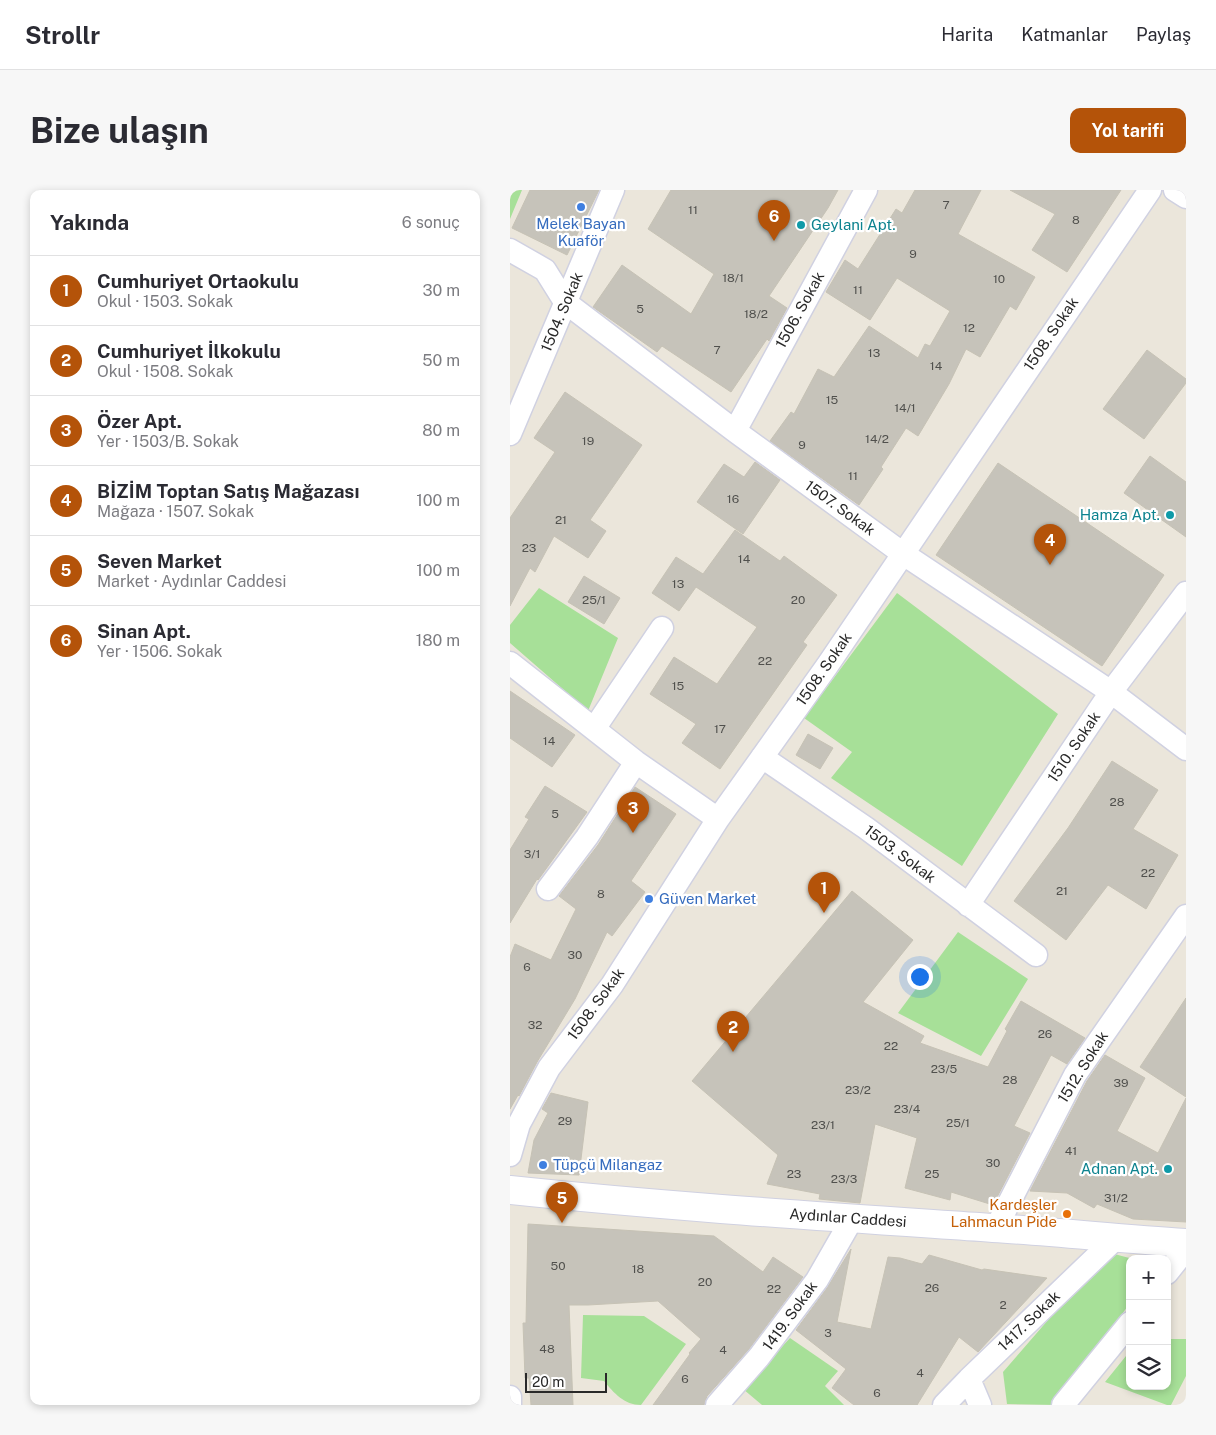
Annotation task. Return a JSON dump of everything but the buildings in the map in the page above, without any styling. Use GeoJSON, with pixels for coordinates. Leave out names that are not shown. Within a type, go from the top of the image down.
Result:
{"type":"FeatureCollection","features":[{"type":"Feature","properties":{"kind":"street","name":"1504. Sokak"},"geometry":{"type":"LineString","coordinates":[[510,434],[517,399],[565,302],[613,190]]}},
{"type":"Feature","properties":{"kind":"street","name":"1506. Sokak"},"geometry":{"type":"LineString","coordinates":[[735,431],[866,190]]}},
{"type":"Feature","properties":{"kind":"street","name":"1508. Sokak"},"geometry":{"type":"LineString","coordinates":[[510,1155],[515,1121],[549,1068],[612,986],[718,819],[827,666],[1150,190]]}},
{"type":"Feature","properties":{"kind":"street"},"geometry":{"type":"LineString","coordinates":[[1175,190],[1186,197]]}},
{"type":"Feature","properties":{"kind":"street","name":"1507. Sokak"},"geometry":{"type":"LineString","coordinates":[[510,250],[545,270],[565,302],[735,431],[902,553],[1111,692],[1186,749]]}},
{"type":"Feature","properties":{"kind":"street","name":"1510. Sokak"},"geometry":{"type":"LineString","coordinates":[[968,905],[1111,692],[1186,593]]}},
{"type":"Feature","properties":{"kind":"street"},"geometry":{"type":"LineString","coordinates":[[594,729],[662,628]]}},
{"type":"Feature","properties":{"kind":"street"},"geometry":{"type":"LineString","coordinates":[[510,663],[636,762],[718,819]]}},
{"type":"Feature","properties":{"kind":"street","name":"1503. Sokak"},"geometry":{"type":"LineString","coordinates":[[762,757],[866,828],[1036,955]]}},
{"type":"Feature","properties":{"kind":"street"},"geometry":{"type":"LineString","coordinates":[[548,889],[587,837],[636,762]]}},
{"type":"Feature","properties":{"kind":"street","name":"1512. Sokak"},"geometry":{"type":"LineString","coordinates":[[996,1228],[1075,1075],[1186,916]]}},
{"type":"Feature","properties":{"kind":"street","name":"Aydınlar Caddesi"},"geometry":{"type":"LineString","coordinates":[[510,1190],[585,1198],[1186,1244]]}},
{"type":"Feature","properties":{"kind":"street","name":"1419. Sokak"},"geometry":{"type":"LineString","coordinates":[[717,1405],[759,1358],[817,1280],[852,1219]]}},
{"type":"Feature","properties":{"kind":"street","name":"1417. Sokak"},"geometry":{"type":"LineString","coordinates":[[944,1405],[1116,1238]]}},
{"type":"Feature","properties":{"kind":"street"},"geometry":{"type":"LineString","coordinates":[[1171,1268],[1186,1249]]}},
{"type":"Feature","properties":{"kind":"street"},"geometry":{"type":"LineString","coordinates":[[1063,1405],[1126,1328]]}},
{"type":"Feature","properties":{"kind":"street"},"geometry":{"type":"LineString","coordinates":[[969,1379],[980,1405]]}},
{"type":"Feature","properties":{"kind":"street"},"geometry":{"type":"LineString","coordinates":[[510,1397],[510,1405]]}},
{"type":"Feature","properties":{"kind":"green space"},"geometry":{"type":"Polygon","coordinates":[[[510,190],[522,190],[510,219],[510,190]]]}},
{"type":"Feature","properties":{"kind":"green space"},"geometry":{"type":"Polygon","coordinates":[[[539,588],[618,638],[588,711],[510,643],[510,625],[539,588]]]}},
{"type":"Feature","properties":{"kind":"green space"},"geometry":{"type":"Polygon","coordinates":[[[897,593],[1058,714],[962,866],[831,778],[852,752],[804,718],[897,593]]]}},
{"type":"Feature","properties":{"kind":"green space"},"geometry":{"type":"Polygon","coordinates":[[[958,932],[1028,979],[981,1056],[898,1013],[958,932]]]}},
{"type":"Feature","properties":{"kind":"green space"},"geometry":{"type":"Polygon","coordinates":[[[1107,1252],[1126,1257],[1126,1309],[1057,1405],[1007,1404],[1003,1372],[1107,1252]]]}},
{"type":"Feature","properties":{"kind":"green space"},"geometry":{"type":"Polygon","coordinates":[[[583,1315],[644,1316],[686,1344],[641,1405],[624,1401],[604,1381],[581,1378],[583,1315]]]}},
{"type":"Feature","properties":{"kind":"green space"},"geometry":{"type":"Polygon","coordinates":[[[790,1338],[838,1371],[825,1386],[844,1405],[762,1405],[743,1389],[790,1338]]]}},
{"type":"Feature","properties":{"kind":"green space"},"geometry":{"type":"Polygon","coordinates":[[[1171,1339],[1186,1339],[1186,1376],[1171,1405],[1127,1390],[1171,1390],[1171,1339]]]}},
{"type":"Feature","properties":{"kind":"green space"},"geometry":{"type":"Polygon","coordinates":[[[1126,1356],[1126,1390],[1105,1382],[1126,1356]]]}},
{"type":"Feature","properties":{"kind":"place","name":"Melek Bayan Kuaför"},"geometry":{"type":"Point","coordinates":[581,207]}},
{"type":"Feature","properties":{"kind":"place","name":"Geylani Apt."},"geometry":{"type":"Point","coordinates":[801,225]}},
{"type":"Feature","properties":{"kind":"place","name":"Sinan Apt."},"geometry":{"type":"Point","coordinates":[774,241]}},
{"type":"Feature","properties":{"kind":"place","name":"Hamza Apt."},"geometry":{"type":"Point","coordinates":[1170,515]}},
{"type":"Feature","properties":{"kind":"place","name":"BİZİM Toptan Satış Mağazası"},"geometry":{"type":"Point","coordinates":[1050,565]}},
{"type":"Feature","properties":{"kind":"place","name":"Özer Apt."},"geometry":{"type":"Point","coordinates":[633,833]}},
{"type":"Feature","properties":{"kind":"place","name":"Güven Market"},"geometry":{"type":"Point","coordinates":[649,899]}},
{"type":"Feature","properties":{"kind":"place","name":"Cumhuriyet Ortaokulu"},"geometry":{"type":"Point","coordinates":[824,913]}},
{"type":"Feature","properties":{"kind":"place","name":"Cumhuriyet İlkokulu"},"geometry":{"type":"Point","coordinates":[733,1052]}},
{"type":"Feature","properties":{"kind":"place","name":"Tüpçü Milangaz"},"geometry":{"type":"Point","coordinates":[543,1165]}},
{"type":"Feature","properties":{"kind":"place","name":"Adnan Apt."},"geometry":{"type":"Point","coordinates":[1168,1169]}},
{"type":"Feature","properties":{"kind":"place","name":"Kardeşler Lahmacun Pide"},"geometry":{"type":"Point","coordinates":[1067,1214]}},
{"type":"Feature","properties":{"kind":"place","name":"Seven Market"},"geometry":{"type":"Point","coordinates":[562,1223]}}]}
